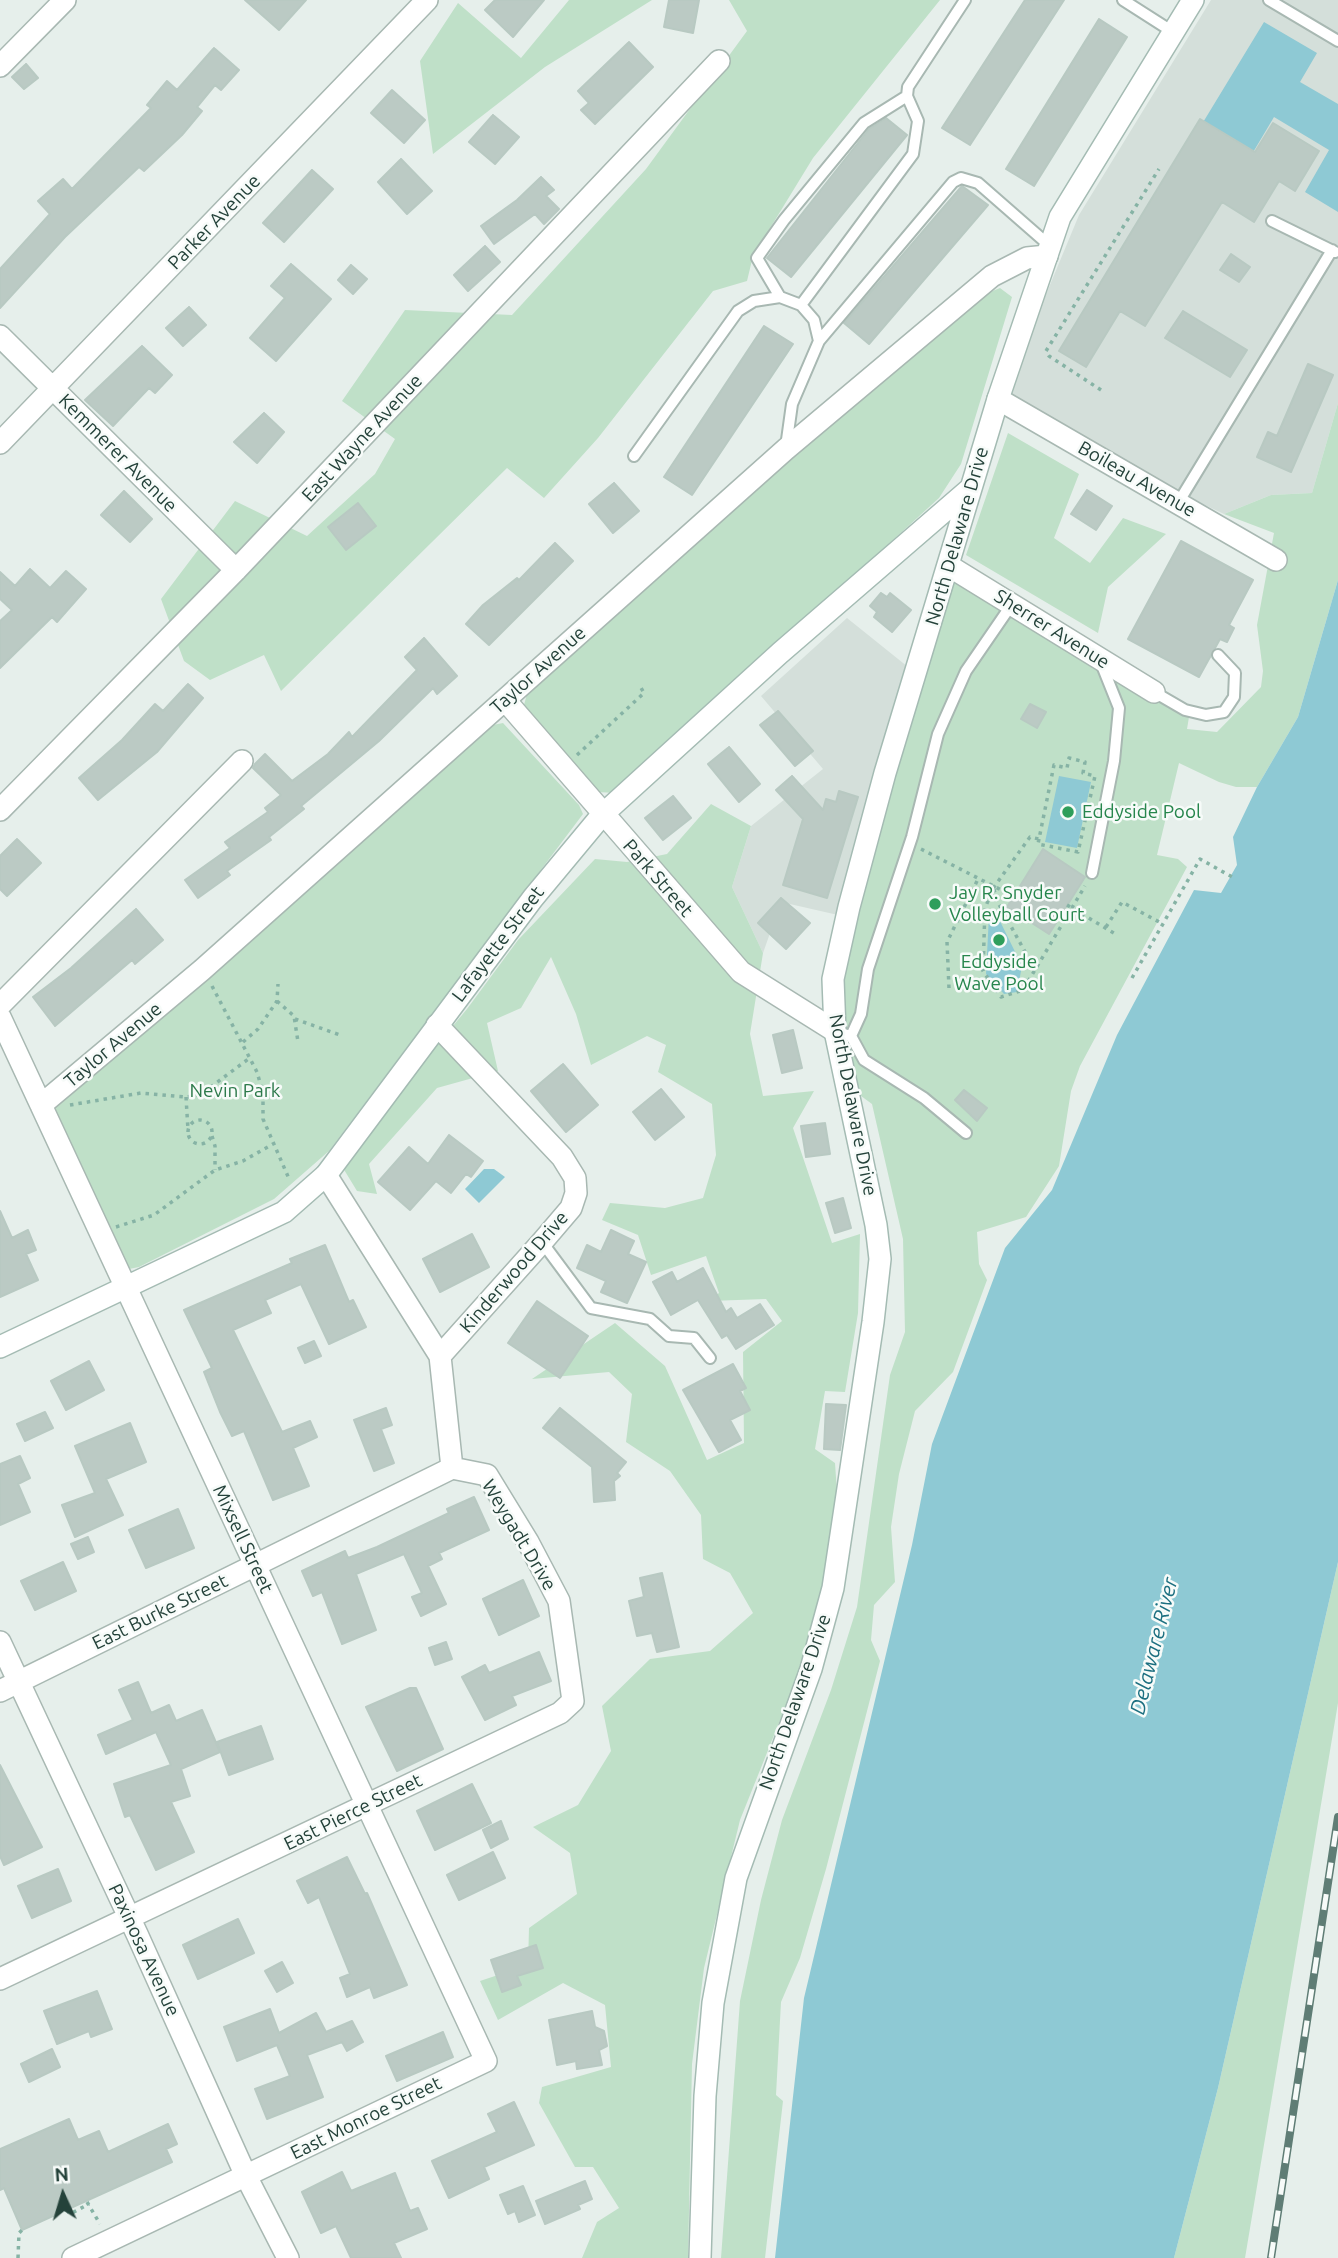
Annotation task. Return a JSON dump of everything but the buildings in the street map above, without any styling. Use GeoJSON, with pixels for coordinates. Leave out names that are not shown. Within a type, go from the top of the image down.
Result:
{"type":"FeatureCollection","features":[{"type":"Feature","properties":{"kind":"street"},"geometry":{"type":"LineString","coordinates":[[0,66],[65,0]]}},
{"type":"Feature","properties":{"kind":"street","name":"Parker Avenue"},"geometry":{"type":"LineString","coordinates":[[0,443],[427,0]]}},
{"type":"Feature","properties":{"kind":"street","name":"North Delaware Drive"},"geometry":{"type":"LineString","coordinates":[[700,2258],[705,2096],[713,2003],[736,1878],[810,1669],[833,1587],[880,1259],[833,979],[849,907],[886,770],[998,399],[1059,217],[1193,0]]}},
{"type":"Feature","properties":{"kind":"street","name":"East Wayne Avenue"},"geometry":{"type":"LineString","coordinates":[[0,810],[236,570],[719,61]]}},
{"type":"Feature","properties":{"kind":"street","name":"Taylor Avenue"},"geometry":{"type":"LineString","coordinates":[[41,1105],[202,970],[786,449],[992,276],[1027,258],[1048,251]]}},
{"type":"Feature","properties":{"kind":"street","name":"Kemmerer Avenue"},"geometry":{"type":"LineString","coordinates":[[0,336],[236,570]]}},
{"type":"Feature","properties":{"kind":"street","name":"Boileau Avenue"},"geometry":{"type":"LineString","coordinates":[[998,399],[1276,560]]}},
{"type":"Feature","properties":{"kind":"street","name":"Lafayette Street"},"geometry":{"type":"LineString","coordinates":[[0,1347],[269,1221],[299,1199],[326,1174],[533,898],[602,815],[780,653],[971,488]]}},
{"type":"Feature","properties":{"kind":"street","name":"Sherrer Avenue"},"geometry":{"type":"LineString","coordinates":[[949,566],[1154,692]]}},
{"type":"Feature","properties":{"kind":"street","name":"Park Street"},"geometry":{"type":"LineString","coordinates":[[505,700],[741,972],[843,1034]]}},
{"type":"Feature","properties":{"kind":"street"},"geometry":{"type":"LineString","coordinates":[[0,1005],[242,761]]}},
{"type":"Feature","properties":{"kind":"street","name":"Mixsell Street"},"geometry":{"type":"LineString","coordinates":[[0,1017],[486,2061]]}},
{"type":"Feature","properties":{"kind":"street","name":"Kinderwood Drive"},"geometry":{"type":"LineString","coordinates":[[437,1025],[562,1157],[575,1178],[576,1193],[571,1208],[440,1356]]}},
{"type":"Feature","properties":{"kind":"street"},"geometry":{"type":"LineString","coordinates":[[326,1174],[440,1356],[452,1468]]}},
{"type":"Feature","properties":{"kind":"street","name":"East Burke Street"},"geometry":{"type":"LineString","coordinates":[[9,1686],[452,1468]]}},
{"type":"Feature","properties":{"kind":"street","name":"Weygadt Drive"},"geometry":{"type":"LineString","coordinates":[[452,1468],[487,1475],[547,1577],[559,1601],[563,1618],[573,1701]]}},
{"type":"Feature","properties":{"kind":"street","name":"Paxinosa Avenue"},"geometry":{"type":"LineString","coordinates":[[0,1642],[9,1686],[130,1918],[246,2176],[288,2258]]}},
{"type":"Feature","properties":{"kind":"street","name":"East Pierce Street"},"geometry":{"type":"LineString","coordinates":[[0,1979],[560,1713],[573,1701]]}},
{"type":"Feature","properties":{"kind":"street","name":"East Monroe Street"},"geometry":{"type":"LineString","coordinates":[[73,2258],[486,2061]]}},
{"type":"Feature","properties":{"kind":"lane"},"geometry":{"type":"LineString","coordinates":[[801,305],[913,155],[918,121],[907,96],[908,87],[965,0]]}},
{"type":"Feature","properties":{"kind":"lane"},"geometry":{"type":"LineString","coordinates":[[1123,0],[1173,32]]}},
{"type":"Feature","properties":{"kind":"lane"},"geometry":{"type":"LineString","coordinates":[[1269,0],[1337,36]]}},
{"type":"Feature","properties":{"kind":"lane"},"geometry":{"type":"LineString","coordinates":[[780,297],[757,258],[864,123],[907,96]]}},
{"type":"Feature","properties":{"kind":"lane"},"geometry":{"type":"LineString","coordinates":[[786,449],[792,404],[819,341],[953,182],[961,178],[978,183],[1048,251]]}},
{"type":"Feature","properties":{"kind":"lane"},"geometry":{"type":"LineString","coordinates":[[1178,503],[1335,251],[1272,221]]}},
{"type":"Feature","properties":{"kind":"lane"},"geometry":{"type":"LineString","coordinates":[[634,456],[738,311],[754,301],[780,297],[801,305],[814,320],[819,341]]}},
{"type":"Feature","properties":{"kind":"lane"},"geometry":{"type":"LineString","coordinates":[[966,1133],[924,1098],[864,1060],[843,1034],[861,1014],[868,969],[910,844],[938,734],[966,671],[1012,604]]}},
{"type":"Feature","properties":{"kind":"lane"},"geometry":{"type":"LineString","coordinates":[[1154,692],[1185,709],[1206,715],[1223,712],[1234,697],[1235,673],[1218,654]]}},
{"type":"Feature","properties":{"kind":"lane"},"geometry":{"type":"LineString","coordinates":[[1092,873],[1114,761],[1119,708],[1098,657]]}},
{"type":"Feature","properties":{"kind":"lane"},"geometry":{"type":"LineString","coordinates":[[542,1242],[591,1308],[650,1319],[669,1336],[694,1338],[710,1359]]}},
{"type":"Feature","properties":{"kind":"path"},"geometry":{"type":"LineString","coordinates":[[1101,390],[1049,356],[1047,346],[1159,169]]}},
{"type":"Feature","properties":{"kind":"path"},"geometry":{"type":"LineString","coordinates":[[563,768],[644,693],[640,687]]}},
{"type":"Feature","properties":{"kind":"path"},"geometry":{"type":"LineString","coordinates":[[1069,758],[1085,762],[1083,773],[1095,776],[1078,852],[1038,844],[1039,839],[1054,765],[1067,768],[1069,758]]}},
{"type":"Feature","properties":{"kind":"path"},"geometry":{"type":"LineString","coordinates":[[1039,839],[1030,838],[994,887],[985,908],[983,971],[1001,997],[1021,993],[1070,906],[1092,873]]}},
{"type":"Feature","properties":{"kind":"path"},"geometry":{"type":"LineString","coordinates":[[910,844],[1013,897]]}},
{"type":"Feature","properties":{"kind":"path"},"geometry":{"type":"LineString","coordinates":[[1132,978],[1199,859],[1234,878]]}},
{"type":"Feature","properties":{"kind":"path"},"geometry":{"type":"LineString","coordinates":[[949,988],[947,942],[978,878]]}},
{"type":"Feature","properties":{"kind":"path"},"geometry":{"type":"LineString","coordinates":[[994,887],[996,899],[1035,970]]}},
{"type":"Feature","properties":{"kind":"path"},"geometry":{"type":"LineString","coordinates":[[1106,927],[1122,902],[1163,924]]}},
{"type":"Feature","properties":{"kind":"path"},"geometry":{"type":"LineString","coordinates":[[1070,906],[1117,935]]}},
{"type":"Feature","properties":{"kind":"path"},"geometry":{"type":"LineString","coordinates":[[202,970],[251,1058],[263,1093],[262,1119],[299,1199]]}},
{"type":"Feature","properties":{"kind":"path"},"geometry":{"type":"LineString","coordinates":[[243,1042],[258,1029],[277,1002],[278,984]]}},
{"type":"Feature","properties":{"kind":"path"},"geometry":{"type":"LineString","coordinates":[[277,1002],[295,1019],[340,1035]]}},
{"type":"Feature","properties":{"kind":"path"},"geometry":{"type":"LineString","coordinates":[[295,1019],[298,1042]]}},
{"type":"Feature","properties":{"kind":"path"},"geometry":{"type":"LineString","coordinates":[[65,1105],[141,1093],[186,1097],[200,1095],[251,1058]]}},
{"type":"Feature","properties":{"kind":"path"},"geometry":{"type":"LineString","coordinates":[[186,1097],[191,1140],[199,1144],[207,1142],[212,1136]]}},
{"type":"Feature","properties":{"kind":"path"},"geometry":{"type":"LineString","coordinates":[[188,1131],[192,1122],[204,1120],[212,1128],[215,1170]]}},
{"type":"Feature","properties":{"kind":"path"},"geometry":{"type":"LineString","coordinates":[[114,1228],[154,1215],[215,1170],[243,1161],[273,1144]]}},
{"type":"Feature","properties":{"kind":"path"},"geometry":{"type":"LineString","coordinates":[[67,2210],[70,2214],[88,2203],[100,2225]]}},
{"type":"Feature","properties":{"kind":"path"},"geometry":{"type":"LineString","coordinates":[[18,2258],[19,2233],[22,2230]]}},
{"type":"Feature","properties":{"kind":"shaded area"},"geometry":{"type":"Polygon","coordinates":[[[1211,0],[1338,0],[1338,403],[1312,493],[1271,495],[1224,514],[1169,488],[1010,393],[1035,321],[1079,215],[1211,0]]]}},
{"type":"Feature","properties":{"kind":"shaded area"},"geometry":{"type":"Polygon","coordinates":[[[847,618],[908,667],[838,915],[781,902],[763,953],[732,887],[751,826],[823,769],[761,696],[847,618]]]}},
{"type":"Feature","properties":{"kind":"green space"},"geometry":{"type":"Polygon","coordinates":[[[569,0],[652,0],[545,67],[433,154],[420,61],[458,3],[521,58],[569,0]]]}},
{"type":"Feature","properties":{"kind":"green space"},"geometry":{"type":"Polygon","coordinates":[[[729,0],[940,0],[813,158],[753,256],[747,281],[713,291],[598,438],[544,498],[507,468],[281,691],[264,655],[210,680],[184,661],[161,599],[235,501],[307,536],[375,474],[395,439],[342,401],[405,310],[512,315],[646,169],[747,31],[729,0]]]}},
{"type":"Feature","properties":{"kind":"green space"},"geometry":{"type":"Polygon","coordinates":[[[1000,288],[1012,297],[961,464],[939,498],[616,793],[597,792],[529,714],[524,705],[528,690],[865,395],[985,294],[1000,288]]]}},
{"type":"Feature","properties":{"kind":"green space"},"geometry":{"type":"Polygon","coordinates":[[[1338,403],[1338,580],[1298,717],[1257,787],[1236,787],[1219,782],[1179,763],[1157,855],[1178,859],[1187,867],[1080,1066],[1071,1091],[1059,1166],[1026,1217],[977,1232],[979,1264],[987,1280],[953,1372],[915,1411],[899,1474],[891,1527],[895,1582],[874,1605],[871,1640],[880,1661],[826,1869],[800,1958],[781,2002],[776,2095],[783,2101],[765,2258],[721,2258],[740,2001],[761,1900],[782,1820],[831,1690],[857,1607],[890,1375],[905,1332],[903,1239],[872,1104],[846,1085],[833,979],[949,566],[1189,717],[1187,729],[1217,732],[1261,687],[1263,671],[1257,625],[1274,533],[1224,514],[1271,495],[1312,493],[1338,403]]]}},
{"type":"Feature","properties":{"kind":"green space"},"geometry":{"type":"Polygon","coordinates":[[[1008,433],[1079,474],[1054,538],[1090,563],[1123,518],[1166,534],[1108,587],[1098,633],[966,555],[1008,433]]]}},
{"type":"Feature","properties":{"kind":"green space","name":"Nevin Park"},"geometry":{"type":"Polygon","coordinates":[[[503,723],[579,805],[583,814],[329,1151],[274,1199],[139,1267],[129,1269],[52,1108],[476,739],[493,725],[503,723]]]}},
{"type":"Feature","properties":{"kind":"green space"},"geometry":{"type":"Polygon","coordinates":[[[711,804],[751,826],[732,887],[763,953],[750,1034],[763,1096],[814,1091],[793,1128],[832,1243],[860,1234],[858,1313],[845,1392],[825,1391],[815,1449],[835,1463],[838,1507],[809,1648],[740,1820],[704,1968],[692,2064],[688,2258],[582,2258],[597,2222],[619,2208],[593,2167],[575,2167],[539,2103],[542,2087],[611,2067],[605,2005],[563,1983],[498,2020],[480,1981],[528,1965],[529,1928],[577,1894],[570,1853],[533,1827],[578,1805],[611,1751],[602,1706],[650,1659],[710,1651],[753,1613],[730,1573],[703,1559],[701,1515],[670,1471],[626,1442],[632,1394],[609,1372],[532,1379],[615,1323],[665,1366],[707,1460],[744,1443],[743,1352],[782,1321],[766,1299],[709,1301],[719,1293],[706,1256],[651,1275],[638,1235],[602,1220],[610,1203],[665,1208],[703,1198],[716,1155],[712,1104],[658,1072],[666,1045],[647,1036],[591,1065],[576,1014],[551,957],[521,1008],[487,1023],[498,1071],[437,1088],[369,1164],[377,1194],[357,1191],[343,1168],[379,1115],[467,1009],[518,940],[595,859],[627,862],[667,854],[711,804]]]}},
{"type":"Feature","properties":{"kind":"green space"},"geometry":{"type":"Polygon","coordinates":[[[1338,1562],[1338,1703],[1245,2258],[1174,2258],[1218,2088],[1338,1562]]]}},
{"type":"Feature","properties":{"kind":"water"},"geometry":{"type":"Polygon","coordinates":[[[1264,22],[1317,53],[1300,82],[1338,104],[1338,212],[1305,192],[1329,150],[1274,117],[1252,154],[1202,124],[1264,22]]]}},
{"type":"Feature","properties":{"kind":"water","name":"Delaware River"},"geometry":{"type":"Polygon","coordinates":[[[1338,580],[1338,1562],[1218,2088],[1174,2258],[775,2258],[804,1998],[912,1545],[932,1444],[1005,1248],[1052,1190],[1117,1035],[1194,890],[1221,893],[1237,865],[1233,837],[1257,787],[1298,717],[1338,580]]]}},
{"type":"Feature","properties":{"kind":"water","name":"Eddyside Pool"},"geometry":{"type":"Polygon","coordinates":[[[1059,776],[1091,782],[1077,848],[1045,842],[1059,776]]]}},
{"type":"Feature","properties":{"kind":"water","name":"Eddyside Wave Pool"},"geometry":{"type":"Polygon","coordinates":[[[989,915],[997,915],[1022,966],[1017,992],[1004,994],[986,974],[989,915]]]}},
{"type":"Feature","properties":{"kind":"water"},"geometry":{"type":"Polygon","coordinates":[[[484,1169],[494,1169],[505,1177],[479,1203],[465,1189],[484,1169]]]}},
{"type":"Feature","properties":{"kind":"railway"},"geometry":{"type":"LineString","coordinates":[[1271,2258],[1338,1817]]}},
{"type":"Feature","properties":{"kind":"place","name":"Eddyside Pool"},"geometry":{"type":"Point","coordinates":[1068,812]}},
{"type":"Feature","properties":{"kind":"place","name":"Jay R. Snyder Volleyball Court"},"geometry":{"type":"Point","coordinates":[935,904]}},
{"type":"Feature","properties":{"kind":"place","name":"Eddyside Wave Pool"},"geometry":{"type":"Point","coordinates":[999,940]}}]}
